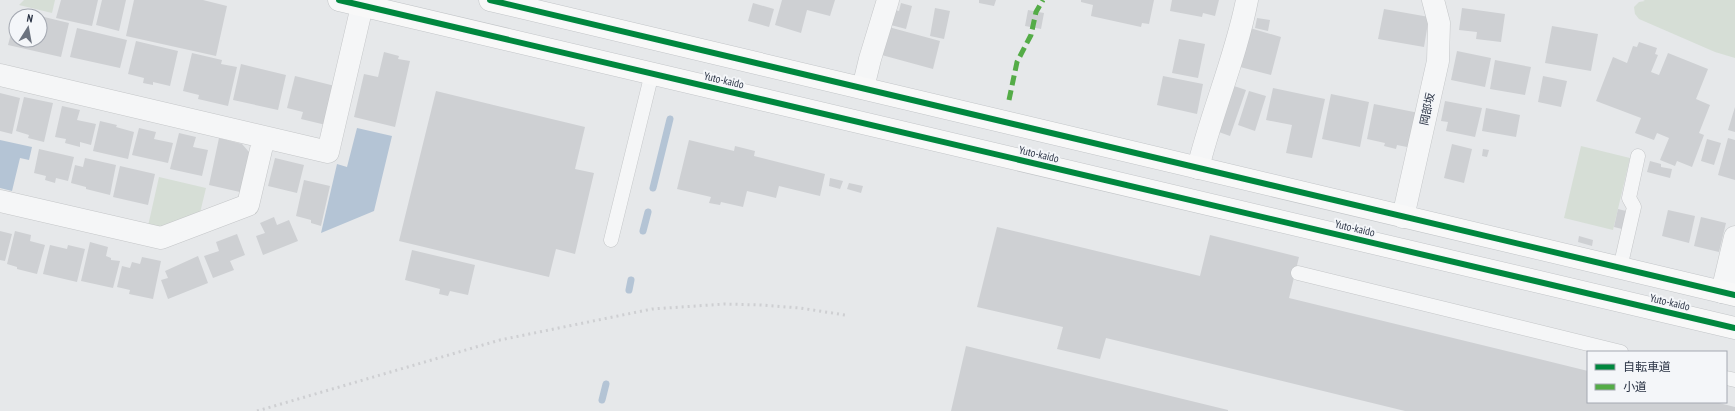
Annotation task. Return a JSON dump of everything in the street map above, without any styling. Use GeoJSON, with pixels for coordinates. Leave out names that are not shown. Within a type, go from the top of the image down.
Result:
{"type":"FeatureCollection","features":[{"type":"Feature","properties":{"kind":"main road","name":"Yuto-kaido"},"geometry":{"type":"LineString","coordinates":[[339,0],[1735,328]]}},
{"type":"Feature","properties":{"kind":"main road","name":"Yuto-kaido"},"geometry":{"type":"LineString","coordinates":[[490,0],[534,5],[863,88],[1729,294]]}},
{"type":"Feature","properties":{"kind":"street"},"geometry":{"type":"LineString","coordinates":[[863,88],[888,0]]}},
{"type":"Feature","properties":{"kind":"street"},"geometry":{"type":"LineString","coordinates":[[1198,168],[1205,141],[1241,31],[1247,0]]}},
{"type":"Feature","properties":{"kind":"street","name":"岡部坂"},"geometry":{"type":"LineString","coordinates":[[1403,217],[1438,61],[1439,23],[1433,0]]}},
{"type":"Feature","properties":{"kind":"street"},"geometry":{"type":"LineString","coordinates":[[0,75],[328,152],[362,6]]}},
{"type":"Feature","properties":{"kind":"street"},"geometry":{"type":"LineString","coordinates":[[0,201],[161,238],[248,205],[264,137]]}},
{"type":"Feature","properties":{"kind":"street"},"geometry":{"type":"LineString","coordinates":[[1729,294],[1735,237]]}},
{"type":"Feature","properties":{"kind":"lane"},"geometry":{"type":"LineString","coordinates":[[611,240],[652,73]]}},
{"type":"Feature","properties":{"kind":"lane"},"geometry":{"type":"LineString","coordinates":[[1620,268],[1634,207],[1629,198],[1638,156]]}},
{"type":"Feature","properties":{"kind":"lane"},"geometry":{"type":"LineString","coordinates":[[1298,273],[1617,351]]}},
{"type":"Feature","properties":{"kind":"shaded area"},"geometry":{"type":"Polygon","coordinates":[[[24,0],[55,0],[52,13],[48,12],[48,8],[31,8],[19,5],[24,0]]]}},
{"type":"Feature","properties":{"kind":"shaded area"},"geometry":{"type":"Polygon","coordinates":[[[1643,0],[1735,0],[1735,58],[1715,52],[1639,19],[1635,14],[1634,7],[1639,2],[1645,1],[1643,0]]]}},
{"type":"Feature","properties":{"kind":"shaded area"},"geometry":{"type":"Polygon","coordinates":[[[1581,146],[1630,158],[1613,230],[1564,218],[1581,146]]]}},
{"type":"Feature","properties":{"kind":"shaded area"},"geometry":{"type":"Polygon","coordinates":[[[159,177],[206,188],[200,213],[161,229],[148,226],[159,177]]]}},
{"type":"Feature","properties":{"kind":"water"},"geometry":{"type":"Polygon","coordinates":[[[357,128],[392,136],[374,211],[321,233],[337,164],[347,167],[357,128]]]}},
{"type":"Feature","properties":{"kind":"water"},"geometry":{"type":"Polygon","coordinates":[[[0,140],[32,147],[29,160],[20,158],[12,191],[0,188],[0,140]]]}},
{"type":"Feature","properties":{"kind":"building"},"geometry":{"type":"Polygon","coordinates":[[[61,0],[98,0],[92,26],[56,18],[61,0]]]}},
{"type":"Feature","properties":{"kind":"building"},"geometry":{"type":"Polygon","coordinates":[[[102,0],[126,0],[119,31],[96,25],[102,0]]]}},
{"type":"Feature","properties":{"kind":"building"},"geometry":{"type":"Polygon","coordinates":[[[134,0],[203,0],[227,6],[216,56],[126,36],[134,0]]]}},
{"type":"Feature","properties":{"kind":"building"},"geometry":{"type":"Polygon","coordinates":[[[782,0],[835,0],[830,16],[807,10],[801,33],[775,25],[782,0]]]}},
{"type":"Feature","properties":{"kind":"building"},"geometry":{"type":"Polygon","coordinates":[[[979,0],[996,0],[994,6],[979,3],[979,0]]]}},
{"type":"Feature","properties":{"kind":"building"},"geometry":{"type":"Polygon","coordinates":[[[1081,0],[1154,0],[1149,24],[1142,23],[1141,27],[1091,16],[1093,5],[1081,2],[1081,0]]]}},
{"type":"Feature","properties":{"kind":"building"},"geometry":{"type":"Polygon","coordinates":[[[1172,0],[1219,0],[1215,16],[1203,13],[1202,17],[1170,11],[1172,0]]]}},
{"type":"Feature","properties":{"kind":"building"},"geometry":{"type":"Polygon","coordinates":[[[753,3],[774,9],[769,27],[748,21],[753,3]]]}},
{"type":"Feature","properties":{"kind":"building"},"geometry":{"type":"Polygon","coordinates":[[[901,3],[912,6],[906,29],[887,24],[891,9],[899,11],[901,3]]]}},
{"type":"Feature","properties":{"kind":"building"},"geometry":{"type":"Polygon","coordinates":[[[935,8],[950,11],[944,39],[930,36],[935,8]]]}},
{"type":"Feature","properties":{"kind":"building"},"geometry":{"type":"Polygon","coordinates":[[[1462,8],[1505,14],[1501,42],[1476,39],[1477,32],[1459,30],[1462,8]]]}},
{"type":"Feature","properties":{"kind":"building"},"geometry":{"type":"Polygon","coordinates":[[[1384,9],[1429,17],[1424,47],[1378,39],[1384,9]]]}},
{"type":"Feature","properties":{"kind":"building"},"geometry":{"type":"Polygon","coordinates":[[[1028,10],[1044,13],[1041,29],[1025,26],[1028,10]]]}},
{"type":"Feature","properties":{"kind":"building"},"geometry":{"type":"Polygon","coordinates":[[[48,18],[69,23],[61,57],[21,48],[48,48],[48,18]]]}},
{"type":"Feature","properties":{"kind":"building"},"geometry":{"type":"Polygon","coordinates":[[[1257,18],[1270,20],[1268,31],[1255,28],[1257,18]]]}},
{"type":"Feature","properties":{"kind":"building"},"geometry":{"type":"Polygon","coordinates":[[[885,26],[940,41],[933,69],[878,54],[885,26]]]}},
{"type":"Feature","properties":{"kind":"building"},"geometry":{"type":"Polygon","coordinates":[[[1552,26],[1598,34],[1591,71],[1545,63],[1552,26]]]}},
{"type":"Feature","properties":{"kind":"building"},"geometry":{"type":"Polygon","coordinates":[[[77,28],[127,40],[120,68],[70,57],[77,28]]]}},
{"type":"Feature","properties":{"kind":"building"},"geometry":{"type":"Polygon","coordinates":[[[1250,28],[1281,37],[1271,75],[1240,67],[1250,28]]]}},
{"type":"Feature","properties":{"kind":"building"},"geometry":{"type":"Polygon","coordinates":[[[1179,39],[1205,44],[1198,78],[1172,73],[1179,39]]]}},
{"type":"Feature","properties":{"kind":"building"},"geometry":{"type":"Polygon","coordinates":[[[136,41],[178,51],[170,86],[153,82],[153,85],[143,83],[144,78],[128,74],[136,41]]]}},
{"type":"Feature","properties":{"kind":"building"},"geometry":{"type":"Polygon","coordinates":[[[1639,42],[1657,48],[1655,54],[1658,55],[1651,72],[1659,75],[1668,53],[1708,69],[1696,99],[1710,105],[1699,133],[1704,135],[1692,167],[1677,161],[1675,166],[1660,160],[1669,138],[1657,133],[1654,140],[1635,133],[1641,118],[1596,101],[1613,57],[1627,63],[1633,46],[1637,47],[1639,42]]]}},
{"type":"Feature","properties":{"kind":"building"},"geometry":{"type":"Polygon","coordinates":[[[1457,51],[1491,58],[1485,87],[1451,80],[1457,51]]]}},
{"type":"Feature","properties":{"kind":"building"},"geometry":{"type":"Polygon","coordinates":[[[384,52],[399,56],[398,59],[410,61],[395,127],[354,117],[364,74],[378,77],[384,52]]]}},
{"type":"Feature","properties":{"kind":"building"},"geometry":{"type":"Polygon","coordinates":[[[192,53],[222,60],[221,64],[237,67],[228,106],[198,99],[199,95],[183,91],[192,53]]]}},
{"type":"Feature","properties":{"kind":"building"},"geometry":{"type":"Polygon","coordinates":[[[1495,60],[1531,67],[1525,95],[1490,89],[1495,60]]]}},
{"type":"Feature","properties":{"kind":"building"},"geometry":{"type":"Polygon","coordinates":[[[241,64],[286,75],[278,110],[233,100],[241,64]]]}},
{"type":"Feature","properties":{"kind":"building"},"geometry":{"type":"Polygon","coordinates":[[[295,76],[335,86],[326,125],[301,119],[303,112],[287,108],[295,76]]]}},
{"type":"Feature","properties":{"kind":"building"},"geometry":{"type":"Polygon","coordinates":[[[1163,76],[1203,84],[1197,114],[1157,105],[1163,76]]]}},
{"type":"Feature","properties":{"kind":"building"},"geometry":{"type":"Polygon","coordinates":[[[1543,76],[1567,81],[1561,107],[1538,102],[1543,76]]]}},
{"type":"Feature","properties":{"kind":"building"},"geometry":{"type":"Polygon","coordinates":[[[1231,85],[1246,90],[1230,136],[1216,131],[1231,85]]]}},
{"type":"Feature","properties":{"kind":"building"},"geometry":{"type":"Polygon","coordinates":[[[1273,88],[1325,99],[1312,158],[1286,153],[1292,125],[1266,120],[1273,88]]]}},
{"type":"Feature","properties":{"kind":"building"},"geometry":{"type":"Polygon","coordinates":[[[436,91],[585,127],[575,169],[594,173],[575,254],[556,249],[549,277],[399,241],[436,91]]]}},
{"type":"Feature","properties":{"kind":"building"},"geometry":{"type":"Polygon","coordinates":[[[1249,91],[1266,96],[1255,131],[1238,125],[1249,91]]]}},
{"type":"Feature","properties":{"kind":"building"},"geometry":{"type":"Polygon","coordinates":[[[0,93],[20,98],[12,134],[0,131],[0,93]]]}},
{"type":"Feature","properties":{"kind":"building"},"geometry":{"type":"Polygon","coordinates":[[[1331,94],[1369,102],[1360,147],[1322,139],[1331,94]]]}},
{"type":"Feature","properties":{"kind":"building"},"geometry":{"type":"Polygon","coordinates":[[[24,97],[53,103],[44,142],[28,138],[29,135],[16,131],[24,97]]]}},
{"type":"Feature","properties":{"kind":"building"},"geometry":{"type":"Polygon","coordinates":[[[1445,101],[1482,108],[1475,137],[1446,131],[1448,122],[1441,121],[1445,101]]]}},
{"type":"Feature","properties":{"kind":"building"},"geometry":{"type":"Polygon","coordinates":[[[1374,104],[1419,113],[1412,148],[1397,145],[1396,149],[1384,146],[1385,143],[1367,139],[1374,104]]]}},
{"type":"Feature","properties":{"kind":"building"},"geometry":{"type":"Polygon","coordinates":[[[62,106],[80,110],[77,120],[96,124],[91,145],[80,142],[80,147],[65,143],[66,139],[55,137],[62,106]]]}},
{"type":"Feature","properties":{"kind":"building"},"geometry":{"type":"Polygon","coordinates":[[[1735,107],[1735,132],[1728,130],[1735,107]]]}},
{"type":"Feature","properties":{"kind":"building"},"geometry":{"type":"Polygon","coordinates":[[[1486,108],[1520,115],[1516,137],[1482,131],[1486,108]]]}},
{"type":"Feature","properties":{"kind":"building"},"geometry":{"type":"Polygon","coordinates":[[[100,121],[117,125],[116,127],[134,132],[128,159],[93,151],[100,121]]]}},
{"type":"Feature","properties":{"kind":"building"},"geometry":{"type":"Polygon","coordinates":[[[139,128],[156,132],[154,139],[173,143],[168,163],[132,155],[139,128]]]}},
{"type":"Feature","properties":{"kind":"building"},"geometry":{"type":"Polygon","coordinates":[[[179,133],[196,137],[193,147],[208,150],[202,176],[170,169],[179,133]]]}},
{"type":"Feature","properties":{"kind":"building"},"geometry":{"type":"Polygon","coordinates":[[[219,138],[242,144],[249,152],[240,192],[209,185],[219,138]]]}},
{"type":"Feature","properties":{"kind":"building"},"geometry":{"type":"Polygon","coordinates":[[[1728,138],[1735,140],[1735,180],[1718,175],[1728,138]]]}},
{"type":"Feature","properties":{"kind":"building"},"geometry":{"type":"Polygon","coordinates":[[[1707,139],[1721,143],[1714,165],[1701,161],[1707,139]]]}},
{"type":"Feature","properties":{"kind":"building"},"geometry":{"type":"Polygon","coordinates":[[[689,140],[734,151],[735,146],[755,151],[754,156],[825,174],[820,196],[779,186],[776,198],[747,191],[743,207],[721,202],[720,205],[709,203],[711,197],[677,189],[689,140]]]}},
{"type":"Feature","properties":{"kind":"building"},"geometry":{"type":"Polygon","coordinates":[[[1452,144],[1472,149],[1464,183],[1444,178],[1452,144]]]}},
{"type":"Feature","properties":{"kind":"building"},"geometry":{"type":"Polygon","coordinates":[[[39,149],[74,157],[68,181],[56,178],[55,183],[45,180],[46,176],[34,173],[39,149]]]}},
{"type":"Feature","properties":{"kind":"building"},"geometry":{"type":"Polygon","coordinates":[[[1483,149],[1489,150],[1487,157],[1482,156],[1483,149]]]}},
{"type":"Feature","properties":{"kind":"building"},"geometry":{"type":"Polygon","coordinates":[[[85,158],[116,165],[110,195],[86,189],[86,187],[71,183],[75,165],[83,167],[85,158]]]}},
{"type":"Feature","properties":{"kind":"building"},"geometry":{"type":"Polygon","coordinates":[[[275,158],[304,165],[297,193],[268,186],[275,158]]]}},
{"type":"Feature","properties":{"kind":"building"},"geometry":{"type":"Polygon","coordinates":[[[1650,161],[1661,164],[1661,167],[1672,169],[1670,178],[1647,172],[1650,161]]]}},
{"type":"Feature","properties":{"kind":"building"},"geometry":{"type":"Polygon","coordinates":[[[120,166],[155,174],[148,205],[113,197],[120,166]]]}},
{"type":"Feature","properties":{"kind":"building"},"geometry":{"type":"Polygon","coordinates":[[[830,178],[843,181],[840,189],[829,186],[830,178]]]}},
{"type":"Feature","properties":{"kind":"building"},"geometry":{"type":"Polygon","coordinates":[[[304,180],[330,186],[321,226],[311,223],[311,220],[296,216],[304,180]]]}},
{"type":"Feature","properties":{"kind":"building"},"geometry":{"type":"Polygon","coordinates":[[[849,183],[863,186],[861,193],[847,189],[849,183]]]}},
{"type":"Feature","properties":{"kind":"building"},"geometry":{"type":"Polygon","coordinates":[[[1618,209],[1626,211],[1622,229],[1614,227],[1618,209]]]}},
{"type":"Feature","properties":{"kind":"building"},"geometry":{"type":"Polygon","coordinates":[[[1668,210],[1695,216],[1689,243],[1662,236],[1668,210]]]}},
{"type":"Feature","properties":{"kind":"building"},"geometry":{"type":"Polygon","coordinates":[[[274,217],[277,225],[289,220],[298,241],[263,255],[256,236],[265,233],[260,223],[274,217]]]}},
{"type":"Feature","properties":{"kind":"building"},"geometry":{"type":"Polygon","coordinates":[[[1701,217],[1726,223],[1719,252],[1694,246],[1701,217]]]}},
{"type":"Feature","properties":{"kind":"building"},"geometry":{"type":"Polygon","coordinates":[[[997,227],[1200,276],[1210,235],[1299,257],[1289,298],[1587,371],[1587,403],[1719,403],[1735,407],[1735,411],[1405,411],[1106,338],[1100,359],[1057,349],[1063,327],[977,307],[997,227]]]}},
{"type":"Feature","properties":{"kind":"building"},"geometry":{"type":"Polygon","coordinates":[[[0,231],[12,234],[5,261],[0,260],[0,231]]]}},
{"type":"Feature","properties":{"kind":"building"},"geometry":{"type":"Polygon","coordinates":[[[15,231],[31,235],[30,241],[45,245],[37,274],[17,269],[17,267],[7,264],[15,231]]]}},
{"type":"Feature","properties":{"kind":"building"},"geometry":{"type":"Polygon","coordinates":[[[237,234],[245,255],[230,261],[234,270],[213,278],[204,256],[219,251],[216,242],[237,234]]]}},
{"type":"Feature","properties":{"kind":"building"},"geometry":{"type":"Polygon","coordinates":[[[1579,236],[1593,240],[1592,246],[1578,242],[1579,236]]]}},
{"type":"Feature","properties":{"kind":"building"},"geometry":{"type":"Polygon","coordinates":[[[90,242],[108,247],[106,256],[111,258],[111,260],[120,261],[113,288],[81,281],[90,242]]]}},
{"type":"Feature","properties":{"kind":"building"},"geometry":{"type":"Polygon","coordinates":[[[50,245],[67,249],[68,245],[85,249],[77,282],[43,274],[50,245]]]}},
{"type":"Feature","properties":{"kind":"building"},"geometry":{"type":"Polygon","coordinates":[[[412,250],[475,265],[468,295],[450,291],[448,296],[439,294],[440,289],[405,280],[412,250]]]}},
{"type":"Feature","properties":{"kind":"building"},"geometry":{"type":"Polygon","coordinates":[[[198,256],[208,283],[168,299],[161,280],[168,278],[165,271],[198,256]]]}},
{"type":"Feature","properties":{"kind":"building"},"geometry":{"type":"Polygon","coordinates":[[[142,257],[161,261],[153,299],[129,294],[130,290],[117,287],[122,266],[130,268],[132,262],[140,264],[142,257]]]}},
{"type":"Feature","properties":{"kind":"building"},"geometry":{"type":"Polygon","coordinates":[[[966,346],[1228,410],[1228,411],[951,411],[966,346]]]}},
{"type":"Feature","properties":{"kind":"waterway"},"geometry":{"type":"LineString","coordinates":[[653,188],[670,119]]}},
{"type":"Feature","properties":{"kind":"waterway"},"geometry":{"type":"LineString","coordinates":[[643,231],[648,212]]}},
{"type":"Feature","properties":{"kind":"waterway"},"geometry":{"type":"LineString","coordinates":[[629,290],[631,280]]}},
{"type":"Feature","properties":{"kind":"waterway"},"geometry":{"type":"LineString","coordinates":[[602,400],[606,384]]}},
{"type":"Feature","properties":{"kind":"railway"},"geometry":{"type":"LineString","coordinates":[[257,411],[500,340],[652,309],[725,304],[761,305],[800,308],[845,315]]}},
{"type":"Feature","properties":{"kind":"marked path"},"geometry":{"type":"LineString","coordinates":[[1009,100],[1017,62],[1031,35],[1036,12],[1043,0]]}},
{"type":"Feature","properties":{"kind":"cycle path"},"geometry":{"type":"LineString","coordinates":[[339,0],[1735,328]]}},
{"type":"Feature","properties":{"kind":"cycle path"},"geometry":{"type":"LineString","coordinates":[[490,0],[1735,295]]}}]}
